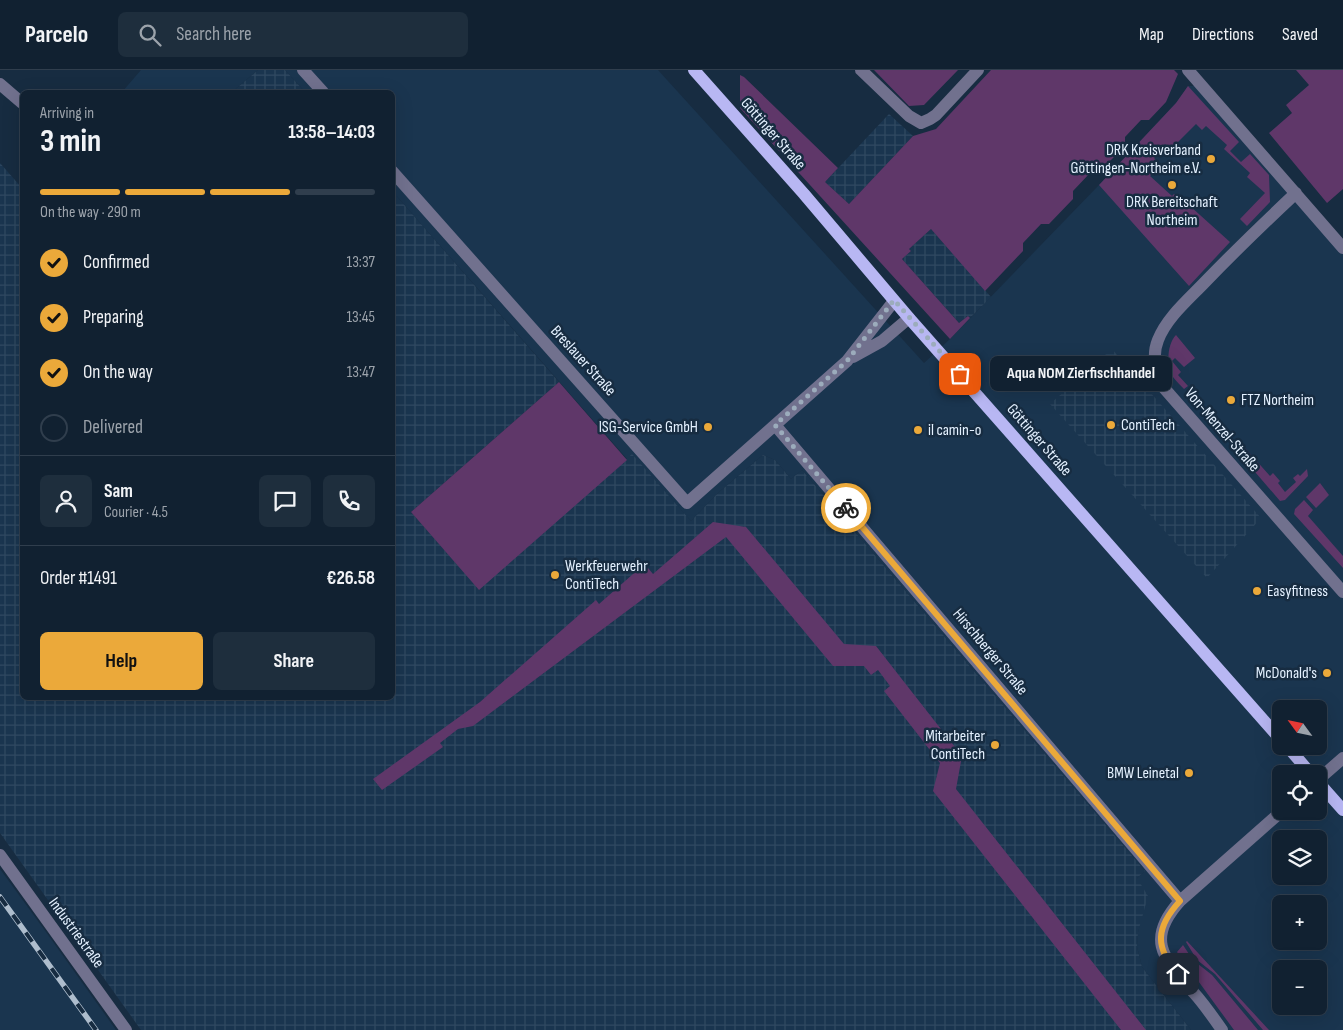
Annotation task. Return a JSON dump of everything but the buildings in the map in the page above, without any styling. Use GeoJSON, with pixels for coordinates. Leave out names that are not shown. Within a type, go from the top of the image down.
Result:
{"type":"FeatureCollection","features":[{"type":"Feature","properties":{"kind":"main road","name":"Göttinger Straße"},"geometry":{"type":"LineString","coordinates":[[694,70],[804,194],[909,318],[1272,730]]}},
{"type":"Feature","properties":{"kind":"main road"},"geometry":{"type":"LineString","coordinates":[[1295,755],[1303,765]]}},
{"type":"Feature","properties":{"kind":"main road"},"geometry":{"type":"LineString","coordinates":[[1327,791],[1343,810]]}},
{"type":"Feature","properties":{"kind":"street"},"geometry":{"type":"LineString","coordinates":[[303,70],[321,90]]}},
{"type":"Feature","properties":{"kind":"street"},"geometry":{"type":"LineString","coordinates":[[861,70],[909,116],[921,123],[936,115],[978,70]]}},
{"type":"Feature","properties":{"kind":"street"},"geometry":{"type":"LineString","coordinates":[[1188,70],[1343,248]]}},
{"type":"Feature","properties":{"kind":"street"},"geometry":{"type":"LineString","coordinates":[[0,84],[20,101]]}},
{"type":"Feature","properties":{"kind":"street","name":"Breslauer Straße"},"geometry":{"type":"LineString","coordinates":[[395,174],[687,503],[847,361],[894,300]]}},
{"type":"Feature","properties":{"kind":"street","name":"Von-Menzel-Straße"},"geometry":{"type":"LineString","coordinates":[[1296,193],[1251,235],[1168,322],[1158,341],[1154,358],[1157,374],[1164,388],[1343,592]]}},
{"type":"Feature","properties":{"kind":"street","name":"Breslauer Straße"},"geometry":{"type":"LineString","coordinates":[[847,361],[882,341],[909,318]]}},
{"type":"Feature","properties":{"kind":"street","name":"Hirschberger Straße"},"geometry":{"type":"LineString","coordinates":[[775,425],[1180,901]]}},
{"type":"Feature","properties":{"kind":"street"},"geometry":{"type":"LineString","coordinates":[[1327,773],[1343,758]]}},
{"type":"Feature","properties":{"kind":"street"},"geometry":{"type":"LineString","coordinates":[[1222,1030],[1169,963],[1163,951],[1161,939],[1162,926],[1168,914],[1180,901],[1272,820]]}},
{"type":"Feature","properties":{"kind":"street","name":"Industriestraße"},"geometry":{"type":"LineString","coordinates":[[0,855],[126,1030]]}},
{"type":"Feature","properties":{"kind":"shaded area"},"geometry":{"type":"Polygon","coordinates":[[[141,70],[258,70],[234,90],[124,90],[141,70]]]}},
{"type":"Feature","properties":{"kind":"shaded area"},"geometry":{"type":"Polygon","coordinates":[[[258,70],[285,70],[303,90],[234,90],[258,70]]]}},
{"type":"Feature","properties":{"kind":"shaded area"},"geometry":{"type":"Polygon","coordinates":[[[285,70],[658,70],[924,363],[950,339],[1099,185],[1176,103],[1188,86],[1198,86],[1343,253],[1343,1030],[1191,1030],[1142,967],[1137,947],[1141,918],[1137,878],[1145,871],[802,470],[791,479],[775,460],[763,455],[718,493],[691,521],[632,455],[627,459],[395,194],[395,90],[303,90],[285,70]]]}},
{"type":"Feature","properties":{"kind":"shaded area"},"geometry":{"type":"Polygon","coordinates":[[[874,70],[958,70],[924,105],[909,106],[874,70]]]}},
{"type":"Feature","properties":{"kind":"shaded area"},"geometry":{"type":"Polygon","coordinates":[[[991,70],[1174,70],[1178,74],[1166,102],[1149,120],[1141,120],[1125,137],[1125,146],[1098,173],[1090,173],[1073,191],[1073,199],[1049,224],[1041,224],[1023,243],[1023,251],[985,291],[931,229],[909,249],[911,251],[902,259],[959,323],[968,316],[970,318],[950,339],[740,108],[740,75],[838,168],[825,182],[849,204],[913,136],[936,129],[991,70]]]}},
{"type":"Feature","properties":{"kind":"shaded area"},"geometry":{"type":"Polygon","coordinates":[[[1296,70],[1343,70],[1343,189],[1327,203],[1269,133],[1292,113],[1286,105],[1309,85],[1296,70]]]}},
{"type":"Feature","properties":{"kind":"shaded area"},"geometry":{"type":"Polygon","coordinates":[[[1188,86],[1239,142],[1230,151],[1241,162],[1250,154],[1269,175],[1270,202],[1247,226],[1240,219],[1265,193],[1247,177],[1250,173],[1224,149],[1227,145],[1206,126],[1202,130],[1196,124],[1171,149],[1165,144],[1159,150],[1161,152],[1154,158],[1161,165],[1150,176],[1172,196],[1174,194],[1190,206],[1230,242],[1189,286],[1099,185],[1176,103],[1188,86]]]}},
{"type":"Feature","properties":{"kind":"shaded area"},"geometry":{"type":"Polygon","coordinates":[[[889,114],[913,136],[849,204],[825,182],[889,114]]]}},
{"type":"Feature","properties":{"kind":"shaded area"},"geometry":{"type":"Polygon","coordinates":[[[0,163],[20,186],[20,700],[395,700],[395,194],[559,382],[411,512],[479,589],[632,454],[691,521],[718,493],[763,455],[775,460],[791,479],[802,470],[1145,871],[1137,878],[1148,896],[1138,932],[1137,947],[1142,967],[1191,1030],[141,1030],[0,833],[0,163]]]}},
{"type":"Feature","properties":{"kind":"shaded area"},"geometry":{"type":"Polygon","coordinates":[[[931,229],[991,297],[970,318],[968,316],[959,323],[902,259],[911,251],[909,249],[931,229]]]}},
{"type":"Feature","properties":{"kind":"shaded area"},"geometry":{"type":"Polygon","coordinates":[[[1176,335],[1195,358],[1184,367],[1175,358],[1172,361],[1181,372],[1178,375],[1188,386],[1184,389],[1173,377],[1168,361],[1169,349],[1176,335]]]}},
{"type":"Feature","properties":{"kind":"shaded area"},"geometry":{"type":"Polygon","coordinates":[[[1112,349],[1261,518],[1207,578],[1050,404],[1112,349]]]}},
{"type":"Feature","properties":{"kind":"shaded area"},"geometry":{"type":"Polygon","coordinates":[[[559,382],[627,460],[479,590],[411,512],[559,382]]]}},
{"type":"Feature","properties":{"kind":"shaded area"},"geometry":{"type":"Polygon","coordinates":[[[1237,439],[1270,476],[1273,473],[1280,481],[1278,483],[1285,492],[1296,482],[1293,478],[1298,474],[1300,476],[1307,469],[1308,476],[1285,500],[1280,501],[1231,444],[1237,439]]]}},
{"type":"Feature","properties":{"kind":"shaded area"},"geometry":{"type":"Polygon","coordinates":[[[1320,483],[1329,495],[1316,508],[1306,497],[1320,483]]]}},
{"type":"Feature","properties":{"kind":"shaded area"},"geometry":{"type":"Polygon","coordinates":[[[1304,500],[1313,510],[1308,516],[1343,556],[1343,568],[1294,514],[1295,509],[1304,500]]]}},
{"type":"Feature","properties":{"kind":"shaded area"},"geometry":{"type":"Polygon","coordinates":[[[713,522],[746,527],[844,644],[876,646],[962,756],[956,789],[1146,1030],[1121,1030],[933,791],[940,763],[884,691],[890,686],[878,670],[871,675],[864,666],[833,666],[726,537],[473,726],[458,729],[440,743],[443,747],[382,790],[373,779],[480,702],[596,600],[599,604],[641,567],[644,571],[648,568],[653,574],[713,522]]]}},
{"type":"Feature","properties":{"kind":"shaded area"},"geometry":{"type":"Polygon","coordinates":[[[0,869],[46,932],[116,1030],[0,1030],[0,869]]]}},
{"type":"Feature","properties":{"kind":"shaded area"},"geometry":{"type":"Polygon","coordinates":[[[1187,941],[1269,1030],[1263,1030],[1215,974],[1197,960],[1187,941]]]}},
{"type":"Feature","properties":{"kind":"shaded area"},"geometry":{"type":"Polygon","coordinates":[[[1183,945],[1193,960],[1212,975],[1258,1030],[1234,1030],[1177,952],[1183,945]]]}},
{"type":"Feature","properties":{"kind":"railway"},"geometry":{"type":"LineString","coordinates":[[0,897],[96,1030]]}},
{"type":"Feature","properties":{"kind":"way so far"},"geometry":{"type":"LineString","coordinates":[[846,508],[775,425],[847,361],[894,300],[960,374]]}},
{"type":"Feature","properties":{"kind":"place","name":"DRK Kreisverband Göttingen-Northeim e.V."},"geometry":{"type":"Point","coordinates":[1211,159]}},
{"type":"Feature","properties":{"kind":"place","name":"DRK Bereitschaft Northeim"},"geometry":{"type":"Point","coordinates":[1172,185]}},
{"type":"Feature","properties":{"kind":"place","name":"Aqua NOM Zierfischhandel"},"geometry":{"type":"Point","coordinates":[960,374]}},
{"type":"Feature","properties":{"kind":"place","name":"FTZ Northeim"},"geometry":{"type":"Point","coordinates":[1231,400]}},
{"type":"Feature","properties":{"kind":"place","name":"ContiTech"},"geometry":{"type":"Point","coordinates":[1111,425]}},
{"type":"Feature","properties":{"kind":"place","name":"ISG-Service GmbH"},"geometry":{"type":"Point","coordinates":[708,427]}},
{"type":"Feature","properties":{"kind":"place","name":"il camin-o"},"geometry":{"type":"Point","coordinates":[918,430]}},
{"type":"Feature","properties":{"kind":"place","name":"Werkfeuerwehr ContiTech"},"geometry":{"type":"Point","coordinates":[555,575]}},
{"type":"Feature","properties":{"kind":"place","name":"Easyfitness"},"geometry":{"type":"Point","coordinates":[1257,591]}},
{"type":"Feature","properties":{"kind":"place","name":"McDonald's"},"geometry":{"type":"Point","coordinates":[1327,673]}},
{"type":"Feature","properties":{"kind":"place","name":"Mitarbeiter ContiTech"},"geometry":{"type":"Point","coordinates":[995,745]}},
{"type":"Feature","properties":{"kind":"place","name":"BMW Leinetal"},"geometry":{"type":"Point","coordinates":[1189,773]}},
{"type":"Feature","properties":{"kind":"route"},"geometry":{"type":"LineString","coordinates":[[846,508],[1180,901],[1168,914],[1162,926],[1161,939],[1163,951],[1169,963],[1178,974]]}}]}
